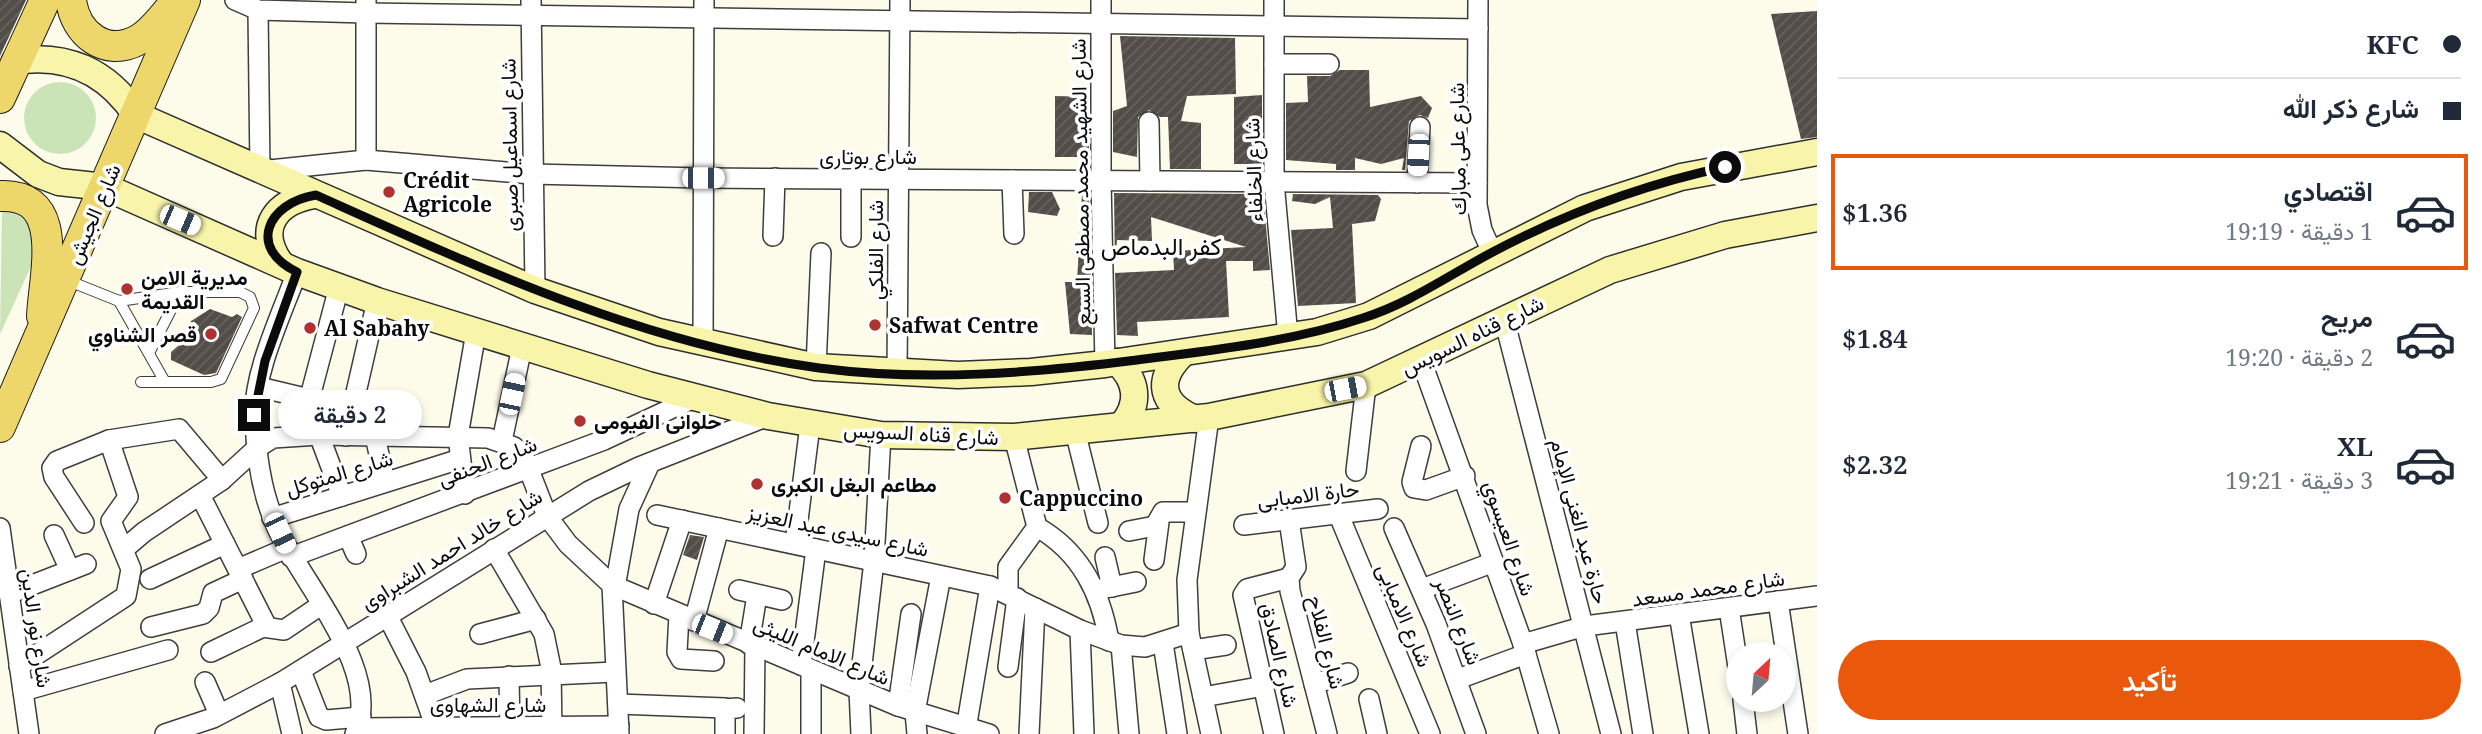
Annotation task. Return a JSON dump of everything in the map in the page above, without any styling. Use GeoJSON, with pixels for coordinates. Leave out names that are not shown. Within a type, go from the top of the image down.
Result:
{"type":"FeatureCollection","features":[{"type":"Feature","properties":{"kind":"main road"},"geometry":{"type":"LineString","coordinates":[[0,98],[8,61],[45,0]]}},
{"type":"Feature","properties":{"kind":"main road"},"geometry":{"type":"LineString","coordinates":[[71,0],[78,26],[100,43],[114,46],[140,39],[177,0]]}},
{"type":"Feature","properties":{"kind":"main road","name":"شارع الجيش"},"geometry":{"type":"LineString","coordinates":[[0,427],[14,382],[41,334],[185,0]]}},
{"type":"Feature","properties":{"kind":"main road"},"geometry":{"type":"LineString","coordinates":[[8,61],[50,58],[85,67],[114,87],[136,114],[260,171],[535,290],[704,344],[816,367],[897,374],[1031,372],[1181,354],[1288,337],[1369,316],[1585,208],[1630,192],[1681,177],[1817,152]]}},
{"type":"Feature","properties":{"kind":"main road","name":"شارع قناه السويس"},"geometry":{"type":"LineString","coordinates":[[0,145],[38,174],[82,186],[105,187],[288,268],[377,301],[694,398],[810,425],[881,435],[1014,437],[1202,418],[1366,385],[1610,271],[1666,251],[1725,235],[1817,218]]}},
{"type":"Feature","properties":{"kind":"main road"},"geometry":{"type":"LineString","coordinates":[[288,268],[272,252],[269,238],[271,224],[287,202],[316,195]]}},
{"type":"Feature","properties":{"kind":"main road"},"geometry":{"type":"LineString","coordinates":[[0,196],[25,199],[45,220],[48,234],[41,334]]}},
{"type":"Feature","properties":{"kind":"main road"},"geometry":{"type":"LineString","coordinates":[[1181,354],[1165,378],[1165,392],[1171,404],[1202,418]]}},
{"type":"Feature","properties":{"kind":"main road"},"geometry":{"type":"LineString","coordinates":[[1111,363],[1131,378],[1134,388],[1133,408],[1122,425]]}},
{"type":"Feature","properties":{"kind":"street"},"geometry":{"type":"LineString","coordinates":[[234,0],[258,10],[366,6],[704,9],[900,21],[1478,29]]}},
{"type":"Feature","properties":{"kind":"street","name":"شارع الفلكي"},"geometry":{"type":"LineString","coordinates":[[897,374],[900,0]]}},
{"type":"Feature","properties":{"kind":"street","name":"شارع الشهيد محمد مصطفى السبع"},"geometry":{"type":"LineString","coordinates":[[1101,0],[1101,181],[1111,363]]}},
{"type":"Feature","properties":{"kind":"street","name":"شارع الخلفاء"},"geometry":{"type":"LineString","coordinates":[[1274,0],[1274,182],[1288,337]]}},
{"type":"Feature","properties":{"kind":"street","name":"شارع على مبارك"},"geometry":{"type":"LineString","coordinates":[[1478,0],[1476,183],[1482,230],[1492,253]]}},
{"type":"Feature","properties":{"kind":"street"},"geometry":{"type":"LineString","coordinates":[[366,6],[366,160]]}},
{"type":"Feature","properties":{"kind":"street","name":"شارع اسماعيل صبرى"},"geometry":{"type":"LineString","coordinates":[[531,8],[531,174],[535,290]]}},
{"type":"Feature","properties":{"kind":"street"},"geometry":{"type":"LineString","coordinates":[[704,9],[704,344]]}},
{"type":"Feature","properties":{"kind":"street"},"geometry":{"type":"LineString","coordinates":[[258,10],[260,171]]}},
{"type":"Feature","properties":{"kind":"street"},"geometry":{"type":"LineString","coordinates":[[1274,64],[1329,64]]}},
{"type":"Feature","properties":{"kind":"street"},"geometry":{"type":"LineString","coordinates":[[1149,122],[1150,181]]}},
{"type":"Feature","properties":{"kind":"street"},"geometry":{"type":"LineString","coordinates":[[1417,183],[1420,127]]}},
{"type":"Feature","properties":{"kind":"street","name":"شارع بوتارى"},"geometry":{"type":"LineString","coordinates":[[260,171],[366,160],[531,174],[703,178],[1476,183]]}},
{"type":"Feature","properties":{"kind":"street"},"geometry":{"type":"LineString","coordinates":[[773,236],[775,178]]}},
{"type":"Feature","properties":{"kind":"street"},"geometry":{"type":"LineString","coordinates":[[851,179],[852,237]]}},
{"type":"Feature","properties":{"kind":"street"},"geometry":{"type":"LineString","coordinates":[[1012,180],[1014,234]]}},
{"type":"Feature","properties":{"kind":"street"},"geometry":{"type":"LineString","coordinates":[[816,367],[821,253]]}},
{"type":"Feature","properties":{"kind":"street"},"geometry":{"type":"LineString","coordinates":[[288,268],[254,415],[257,448],[272,517],[289,552],[343,642],[358,681],[363,707],[358,726]]}},
{"type":"Feature","properties":{"kind":"street"},"geometry":{"type":"LineString","coordinates":[[259,387],[305,398],[311,393],[339,287]]}},
{"type":"Feature","properties":{"kind":"street"},"geometry":{"type":"LineString","coordinates":[[346,436],[377,301]]}},
{"type":"Feature","properties":{"kind":"street","name":"حارة عبد الغنى الإمام"},"geometry":{"type":"LineString","coordinates":[[1504,319],[1611,734]]}},
{"type":"Feature","properties":{"kind":"street"},"geometry":{"type":"LineString","coordinates":[[465,494],[458,436],[476,332]]}},
{"type":"Feature","properties":{"kind":"street"},"geometry":{"type":"LineString","coordinates":[[502,441],[522,347]]}},
{"type":"Feature","properties":{"kind":"street","name":"شارع العيسوي"},"geometry":{"type":"LineString","coordinates":[[1421,360],[1465,476],[1525,649],[1549,734]]}},
{"type":"Feature","properties":{"kind":"street"},"geometry":{"type":"LineString","coordinates":[[1356,471],[1366,385]]}},
{"type":"Feature","properties":{"kind":"street","name":"شارع الحنفى"},"geometry":{"type":"LineString","coordinates":[[151,627],[203,614],[209,608],[213,593],[240,574],[289,552],[352,545],[465,494],[604,440],[694,398]]}},
{"type":"Feature","properties":{"kind":"street","name":"شارع خالد احمد الشبراوى"},"geometry":{"type":"LineString","coordinates":[[165,734],[219,714],[280,683],[589,491],[650,463],[768,416]]}},
{"type":"Feature","properties":{"kind":"street"},"geometry":{"type":"LineString","coordinates":[[1202,418],[1187,580],[1191,642],[1211,734]]}},
{"type":"Feature","properties":{"kind":"street"},"geometry":{"type":"LineString","coordinates":[[795,544],[810,425]]}},
{"type":"Feature","properties":{"kind":"street"},"geometry":{"type":"LineString","coordinates":[[85,523],[54,477],[52,468],[57,461],[109,440],[179,429],[222,480]]}},
{"type":"Feature","properties":{"kind":"street"},"geometry":{"type":"LineString","coordinates":[[1075,431],[1098,523]]}},
{"type":"Feature","properties":{"kind":"street"},"geometry":{"type":"LineString","coordinates":[[124,549],[222,480],[257,448],[285,435],[458,436],[502,441],[514,447],[530,469]]}},
{"type":"Feature","properties":{"kind":"street"},"geometry":{"type":"LineString","coordinates":[[319,435],[342,496]]}},
{"type":"Feature","properties":{"kind":"street"},"geometry":{"type":"LineString","coordinates":[[861,734],[859,690],[874,561],[881,435]]}},
{"type":"Feature","properties":{"kind":"street"},"geometry":{"type":"LineString","coordinates":[[375,436],[385,482]]}},
{"type":"Feature","properties":{"kind":"street"},"geometry":{"type":"LineString","coordinates":[[1014,437],[1037,527],[1062,544],[1104,588]]}},
{"type":"Feature","properties":{"kind":"street"},"geometry":{"type":"LineString","coordinates":[[19,666],[126,596],[130,586],[131,569],[111,521],[127,500],[128,491],[109,440]]}},
{"type":"Feature","properties":{"kind":"street"},"geometry":{"type":"LineString","coordinates":[[1421,446],[1412,482],[1414,488],[1426,490],[1465,476]]}},
{"type":"Feature","properties":{"kind":"street","name":"شارع المتوكل"},"geometry":{"type":"LineString","coordinates":[[272,517],[460,459]]}},
{"type":"Feature","properties":{"kind":"street"},"geometry":{"type":"LineString","coordinates":[[619,730],[614,586],[629,509],[650,463]]}},
{"type":"Feature","properties":{"kind":"street","name":"شارع الامام الليثى"},"geometry":{"type":"LineString","coordinates":[[530,469],[547,516],[568,544],[614,586],[859,690],[974,732]]}},
{"type":"Feature","properties":{"kind":"street"},"geometry":{"type":"LineString","coordinates":[[200,495],[267,627]]}},
{"type":"Feature","properties":{"kind":"street","name":"حارة الامبابى"},"geometry":{"type":"LineString","coordinates":[[1244,525],[1378,509]]}},
{"type":"Feature","properties":{"kind":"street"},"geometry":{"type":"LineString","coordinates":[[1154,560],[1163,512],[1194,512]]}},
{"type":"Feature","properties":{"kind":"street","name":"شارع الامبابى"},"geometry":{"type":"LineString","coordinates":[[1338,513],[1430,734]]}},
{"type":"Feature","properties":{"kind":"street","name":"شارع سيدى عبد العزيز"},"geometry":{"type":"LineString","coordinates":[[657,515],[942,576],[1005,593],[1080,630],[1115,643],[1145,647],[1191,642],[1226,645]]}},
{"type":"Feature","properties":{"kind":"street"},"geometry":{"type":"LineString","coordinates":[[654,604],[682,520]]}},
{"type":"Feature","properties":{"kind":"street","name":"شارع الفلاح"},"geometry":{"type":"LineString","coordinates":[[1289,520],[1296,567],[1289,578],[1327,734]]}},
{"type":"Feature","properties":{"kind":"street"},"geometry":{"type":"LineString","coordinates":[[1129,531],[1151,529],[1159,522]]}},
{"type":"Feature","properties":{"kind":"street"},"geometry":{"type":"LineString","coordinates":[[974,732],[1005,593],[1008,568],[1037,527]]}},
{"type":"Feature","properties":{"kind":"street","name":"شارع نور الدين"},"geometry":{"type":"LineString","coordinates":[[0,528],[29,734]]}},
{"type":"Feature","properties":{"kind":"street"},"geometry":{"type":"LineString","coordinates":[[714,662],[684,661],[678,656],[686,618],[719,528]]}},
{"type":"Feature","properties":{"kind":"street","name":"شارع النصر"},"geometry":{"type":"LineString","coordinates":[[1394,528],[1458,679],[1476,734]]}},
{"type":"Feature","properties":{"kind":"street"},"geometry":{"type":"LineString","coordinates":[[9,594],[78,567],[54,535]]}},
{"type":"Feature","properties":{"kind":"street"},"geometry":{"type":"LineString","coordinates":[[150,579],[225,544]]}},
{"type":"Feature","properties":{"kind":"street"},"geometry":{"type":"LineString","coordinates":[[494,549],[536,618],[548,647],[552,730]]}},
{"type":"Feature","properties":{"kind":"street"},"geometry":{"type":"LineString","coordinates":[[811,734],[806,667],[816,549]]}},
{"type":"Feature","properties":{"kind":"street"},"geometry":{"type":"LineString","coordinates":[[1105,557],[1103,608],[1115,643],[1129,734]]}},
{"type":"Feature","properties":{"kind":"street"},"geometry":{"type":"LineString","coordinates":[[1422,589],[1494,562]]}},
{"type":"Feature","properties":{"kind":"street"},"geometry":{"type":"LineString","coordinates":[[907,709],[934,617],[942,576]]}},
{"type":"Feature","properties":{"kind":"street","name":"شارع الصادق"},"geometry":{"type":"LineString","coordinates":[[1274,734],[1243,595],[1247,589],[1289,578]]}},
{"type":"Feature","properties":{"kind":"street"},"geometry":{"type":"LineString","coordinates":[[1104,588],[1136,582]]}},
{"type":"Feature","properties":{"kind":"street"},"geometry":{"type":"LineString","coordinates":[[754,734],[748,592],[782,600]]}},
{"type":"Feature","properties":{"kind":"street"},"geometry":{"type":"LineString","coordinates":[[1005,593],[1008,667]]}},
{"type":"Feature","properties":{"kind":"street","name":"شارع محمد مسعد"},"geometry":{"type":"LineString","coordinates":[[1458,679],[1585,626],[1817,596]]}},
{"type":"Feature","properties":{"kind":"street"},"geometry":{"type":"LineString","coordinates":[[1778,601],[1798,734]]}},
{"type":"Feature","properties":{"kind":"street"},"geometry":{"type":"LineString","coordinates":[[211,652],[267,627],[284,630],[321,606]]}},
{"type":"Feature","properties":{"kind":"street"},"geometry":{"type":"LineString","coordinates":[[1029,734],[1035,608]]}},
{"type":"Feature","properties":{"kind":"street"},"geometry":{"type":"LineString","coordinates":[[1729,608],[1734,642]]}},
{"type":"Feature","properties":{"kind":"street"},"geometry":{"type":"LineString","coordinates":[[917,734],[907,709],[906,613],[934,617]]}},
{"type":"Feature","properties":{"kind":"street"},"geometry":{"type":"LineString","coordinates":[[1679,614],[1699,734]]}},
{"type":"Feature","properties":{"kind":"street"},"geometry":{"type":"LineString","coordinates":[[387,615],[425,695],[434,730]]}},
{"type":"Feature","properties":{"kind":"street"},"geometry":{"type":"LineString","coordinates":[[480,634],[536,618]]}},
{"type":"Feature","properties":{"kind":"street"},"geometry":{"type":"LineString","coordinates":[[1625,622],[1643,734]]}},
{"type":"Feature","properties":{"kind":"street"},"geometry":{"type":"LineString","coordinates":[[1080,630],[1084,734]]}},
{"type":"Feature","properties":{"kind":"street"},"geometry":{"type":"LineString","coordinates":[[1163,643],[1177,734]]}},
{"type":"Feature","properties":{"kind":"street"},"geometry":{"type":"LineString","coordinates":[[23,691],[168,650]]}},
{"type":"Feature","properties":{"kind":"street","name":"شارع الشهاوى"},"geometry":{"type":"LineString","coordinates":[[300,671],[319,717],[358,726],[434,730],[619,730]]}},
{"type":"Feature","properties":{"kind":"street"},"geometry":{"type":"LineString","coordinates":[[425,695],[467,679],[615,672]]}},
{"type":"Feature","properties":{"kind":"street"},"geometry":{"type":"LineString","coordinates":[[1314,684],[1348,673]]}},
{"type":"Feature","properties":{"kind":"street"},"geometry":{"type":"LineString","coordinates":[[509,676],[510,730]]}},
{"type":"Feature","properties":{"kind":"street"},"geometry":{"type":"LineString","coordinates":[[205,682],[219,714]]}},
{"type":"Feature","properties":{"kind":"street"},"geometry":{"type":"LineString","coordinates":[[280,683],[292,734]]}},
{"type":"Feature","properties":{"kind":"street"},"geometry":{"type":"LineString","coordinates":[[1203,697],[1264,686]]}},
{"type":"Feature","properties":{"kind":"street"},"geometry":{"type":"LineString","coordinates":[[1369,699],[1377,734]]}},
{"type":"Feature","properties":{"kind":"street"},"geometry":{"type":"LineString","coordinates":[[618,704],[754,709]]}},
{"type":"Feature","properties":{"kind":"street"},"geometry":{"type":"LineString","coordinates":[[725,708],[725,734]]}},
{"type":"Feature","properties":{"kind":"street"},"geometry":{"type":"LineString","coordinates":[[1744,712],[1748,734]]}},
{"type":"Feature","properties":{"kind":"lane"},"geometry":{"type":"LineString","coordinates":[[65,279],[119,302],[180,292],[246,294],[254,308],[221,379],[211,382],[141,382]]}},
{"type":"Feature","properties":{"kind":"lane"},"geometry":{"type":"LineString","coordinates":[[149,353],[180,292]]}},
{"type":"Feature","properties":{"kind":"lane"},"geometry":{"type":"LineString","coordinates":[[119,302],[165,382]]}},
{"type":"Feature","properties":{"kind":"green space"},"geometry":{"type":"Polygon","coordinates":[[[67,82],[86,92],[94,104],[94,132],[86,144],[74,152],[53,154],[34,144],[26,132],[24,111],[34,92],[46,84],[67,82]]]}},
{"type":"Feature","properties":{"kind":"green space"},"geometry":{"type":"Polygon","coordinates":[[[2,209],[27,215],[39,249],[0,334],[2,209]]]}},
{"type":"Feature","properties":{"kind":"building"},"geometry":{"type":"Polygon","coordinates":[[[0,0],[26,0],[0,56],[0,0]]]}},
{"type":"Feature","properties":{"kind":"building"},"geometry":{"type":"Polygon","coordinates":[[[1817,11],[1817,137],[1801,139],[1771,14],[1817,11]]]}},
{"type":"Feature","properties":{"kind":"building"},"geometry":{"type":"Polygon","coordinates":[[[1120,36],[1235,38],[1236,94],[1187,96],[1181,121],[1201,123],[1201,169],[1170,169],[1168,117],[1160,117],[1149,110],[1138,117],[1137,157],[1113,152],[1113,111],[1127,106],[1120,36]]]}},
{"type":"Feature","properties":{"kind":"building"},"geometry":{"type":"Polygon","coordinates":[[[1340,70],[1369,70],[1370,107],[1421,96],[1432,108],[1428,118],[1420,115],[1409,121],[1405,170],[1402,170],[1404,158],[1381,164],[1355,158],[1355,170],[1336,170],[1336,164],[1286,160],[1286,103],[1308,102],[1307,76],[1330,76],[1340,70]]]}},
{"type":"Feature","properties":{"kind":"building"},"geometry":{"type":"Polygon","coordinates":[[[1262,95],[1262,164],[1234,164],[1234,97],[1262,95]]]}},
{"type":"Feature","properties":{"kind":"building"},"geometry":{"type":"Polygon","coordinates":[[[1055,96],[1089,97],[1089,157],[1055,157],[1055,96]]]}},
{"type":"Feature","properties":{"kind":"building"},"geometry":{"type":"Polygon","coordinates":[[[1029,192],[1052,192],[1060,209],[1057,216],[1028,212],[1029,192]]]}},
{"type":"Feature","properties":{"kind":"building"},"geometry":{"type":"Polygon","coordinates":[[[1082,193],[1089,193],[1092,335],[1070,334],[1065,282],[1077,282],[1082,193]]]}},
{"type":"Feature","properties":{"kind":"building"},"geometry":{"type":"Polygon","coordinates":[[[1114,193],[1263,194],[1270,270],[1253,271],[1253,261],[1226,261],[1229,317],[1137,322],[1138,336],[1117,335],[1115,273],[1174,270],[1173,251],[1246,247],[1151,217],[1152,241],[1117,240],[1115,264],[1114,193]]]}},
{"type":"Feature","properties":{"kind":"building"},"geometry":{"type":"Polygon","coordinates":[[[1293,194],[1378,195],[1381,199],[1375,221],[1352,224],[1356,303],[1298,306],[1291,230],[1333,228],[1330,197],[1315,204],[1292,201],[1293,194]]]}},
{"type":"Feature","properties":{"kind":"building","name":"قصر الشناوي"},"geometry":{"type":"Polygon","coordinates":[[[210,309],[232,317],[237,314],[242,317],[216,373],[204,375],[171,360],[171,352],[179,345],[191,321],[210,309]]]}},
{"type":"Feature","properties":{"kind":"building"},"geometry":{"type":"Polygon","coordinates":[[[690,535],[704,537],[697,560],[683,555],[690,535]]]}},
{"type":"Feature","properties":{"kind":"place","name":"Crédit Agricole"},"geometry":{"type":"Point","coordinates":[389,192]}},
{"type":"Feature","properties":{"kind":"place","name":"مديرية الامن القديمة"},"geometry":{"type":"Point","coordinates":[127,289]}},
{"type":"Feature","properties":{"kind":"place","name":"Safwat Centre"},"geometry":{"type":"Point","coordinates":[875,325]}},
{"type":"Feature","properties":{"kind":"place","name":"Al Sabahy"},"geometry":{"type":"Point","coordinates":[310,328]}},
{"type":"Feature","properties":{"kind":"place","name":"قصر الشناوي"},"geometry":{"type":"Point","coordinates":[211,334]}},
{"type":"Feature","properties":{"kind":"place","name":"حلوانى الفيومى"},"geometry":{"type":"Point","coordinates":[580,421]}},
{"type":"Feature","properties":{"kind":"place","name":"مطاعم البغل الكبرى"},"geometry":{"type":"Point","coordinates":[757,484]}},
{"type":"Feature","properties":{"kind":"place","name":"Cappuccino"},"geometry":{"type":"Point","coordinates":[1005,498]}},
{"type":"Feature","properties":{"kind":"district","name":"كفر البدماص"},"geometry":{"type":"Point","coordinates":[1161,245]}},
{"type":"Feature","properties":{"kind":"route"},"geometry":{"type":"LineString","coordinates":[[254,415],[265,361],[297,272],[280,263],[272,252],[269,238],[271,224],[277,212],[287,202],[301,197],[316,195],[535,290],[659,332],[816,367],[897,374],[958,375],[1031,372],[1105,364],[1317,332],[1369,316],[1585,208],[1681,177],[1725,167]]}}]}
